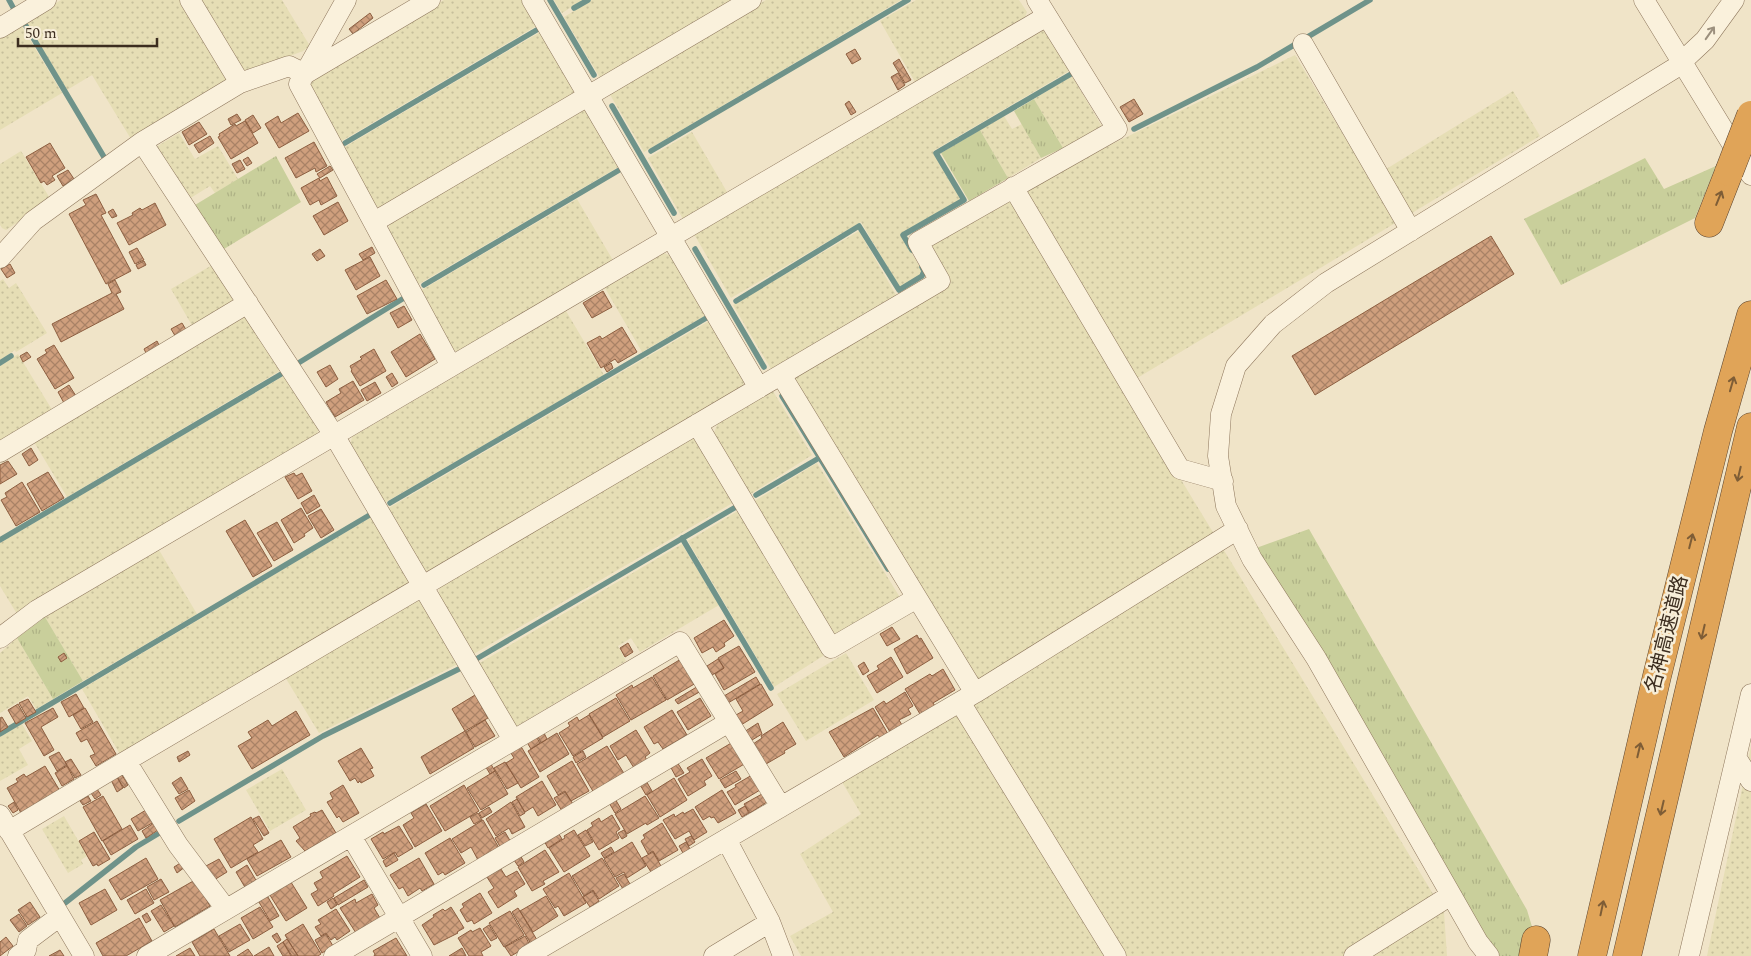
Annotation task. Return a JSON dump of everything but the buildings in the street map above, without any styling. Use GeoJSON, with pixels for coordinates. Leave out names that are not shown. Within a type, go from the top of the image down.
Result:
{"type":"FeatureCollection","features":[{"type":"Feature","properties":{"kind":"highway"},"geometry":{"type":"LineString","coordinates":[[1709,223],[1740,173],[1751,115]]}},
{"type":"Feature","properties":{"kind":"highway","name":"名神高速道路"},"geometry":{"type":"LineString","coordinates":[[1592,956],[1657,676],[1718,431],[1751,315]]}},
{"type":"Feature","properties":{"kind":"highway","name":"名神高速道路"},"geometry":{"type":"LineString","coordinates":[[1627,956],[1751,427]]}},
{"type":"Feature","properties":{"kind":"street"},"geometry":{"type":"LineString","coordinates":[[0,28],[46,0]]}},
{"type":"Feature","properties":{"kind":"street"},"geometry":{"type":"LineString","coordinates":[[190,0],[240,83]]}},
{"type":"Feature","properties":{"kind":"street"},"geometry":{"type":"LineString","coordinates":[[346,0],[299,84],[452,366]]}},
{"type":"Feature","properties":{"kind":"street"},"geometry":{"type":"LineString","coordinates":[[305,74],[430,0]]}},
{"type":"Feature","properties":{"kind":"street"},"geometry":{"type":"LineString","coordinates":[[532,0],[759,388]]}},
{"type":"Feature","properties":{"kind":"street"},"geometry":{"type":"LineString","coordinates":[[374,222],[752,0]]}},
{"type":"Feature","properties":{"kind":"street"},"geometry":{"type":"LineString","coordinates":[[1644,0],[1681,62],[1740,173]]}},
{"type":"Feature","properties":{"kind":"street"},"geometry":{"type":"LineString","coordinates":[[1483,952],[1316,658],[1252,559],[1226,506],[1218,456],[1221,414],[1236,366],[1273,324],[1326,283],[1675,68],[1705,40],[1734,0]]}},
{"type":"Feature","properties":{"kind":"street"},"geometry":{"type":"LineString","coordinates":[[0,638],[36,610],[671,237],[1042,8],[1117,129],[918,242],[940,281],[126,761],[4,823],[84,956]]}},
{"type":"Feature","properties":{"kind":"street"},"geometry":{"type":"LineString","coordinates":[[1303,44],[1411,231]]}},
{"type":"Feature","properties":{"kind":"street"},"geometry":{"type":"LineString","coordinates":[[3,248],[33,221],[142,142],[240,83],[289,66],[305,74]]}},
{"type":"Feature","properties":{"kind":"street"},"geometry":{"type":"LineString","coordinates":[[142,142],[334,435],[513,740]]}},
{"type":"Feature","properties":{"kind":"street"},"geometry":{"type":"LineString","coordinates":[[1013,187],[1180,469],[1222,481]]}},
{"type":"Feature","properties":{"kind":"street"},"geometry":{"type":"LineString","coordinates":[[0,452],[248,303]]}},
{"type":"Feature","properties":{"kind":"street"},"geometry":{"type":"LineString","coordinates":[[781,375],[917,598],[968,697],[1116,956]]}},
{"type":"Feature","properties":{"kind":"street"},"geometry":{"type":"LineString","coordinates":[[698,424],[831,648],[917,598]]}},
{"type":"Feature","properties":{"kind":"street"},"geometry":{"type":"LineString","coordinates":[[527,956],[968,697],[1238,529]]}},
{"type":"Feature","properties":{"kind":"street"},"geometry":{"type":"LineString","coordinates":[[147,956],[680,642],[780,807]]}},
{"type":"Feature","properties":{"kind":"street"},"geometry":{"type":"LineString","coordinates":[[1689,956],[1736,757],[1748,720],[1751,694]]}},
{"type":"Feature","properties":{"kind":"street"},"geometry":{"type":"LineString","coordinates":[[334,956],[729,722]]}},
{"type":"Feature","properties":{"kind":"street"},"geometry":{"type":"LineString","coordinates":[[1736,757],[1751,781]]}},
{"type":"Feature","properties":{"kind":"street"},"geometry":{"type":"LineString","coordinates":[[126,761],[178,845],[226,909]]}},
{"type":"Feature","properties":{"kind":"street"},"geometry":{"type":"LineString","coordinates":[[351,836],[422,956]]}},
{"type":"Feature","properties":{"kind":"street"},"geometry":{"type":"LineString","coordinates":[[726,839],[770,922],[783,956]]}},
{"type":"Feature","properties":{"kind":"street"},"geometry":{"type":"LineString","coordinates":[[1354,956],[1452,895]]}},
{"type":"Feature","properties":{"kind":"street"},"geometry":{"type":"LineString","coordinates":[[18,956],[26,950],[28,940],[60,916]]}},
{"type":"Feature","properties":{"kind":"street"},"geometry":{"type":"LineString","coordinates":[[714,956],[770,922]]}},
{"type":"Feature","properties":{"kind":"shaded area"},"geometry":{"type":"Polygon","coordinates":[[[61,0],[180,0],[229,80],[131,139],[92,75],[67,90],[26,21],[61,0]]]}},
{"type":"Feature","properties":{"kind":"shaded area"},"geometry":{"type":"Polygon","coordinates":[[[197,0],[282,0],[310,46],[303,51],[251,71],[244,71],[197,0]]]}},
{"type":"Feature","properties":{"kind":"shaded area"},"geometry":{"type":"Polygon","coordinates":[[[444,0],[523,0],[538,25],[340,142],[308,86],[309,80],[444,0]]]}},
{"type":"Feature","properties":{"kind":"shaded area"},"geometry":{"type":"Polygon","coordinates":[[[554,0],[583,0],[562,13],[554,0]]]}},
{"type":"Feature","properties":{"kind":"shaded area"},"geometry":{"type":"Polygon","coordinates":[[[592,0],[739,0],[602,81],[564,17],[592,0]]]}},
{"type":"Feature","properties":{"kind":"shaded area"},"geometry":{"type":"Polygon","coordinates":[[[766,0],[901,0],[644,152],[609,93],[766,0]]]}},
{"type":"Feature","properties":{"kind":"shaded area"},"geometry":{"type":"Polygon","coordinates":[[[916,0],[1019,0],[1027,12],[1025,17],[915,82],[880,21],[916,0]]]}},
{"type":"Feature","properties":{"kind":"shaded area"},"geometry":{"type":"Polygon","coordinates":[[[21,25],[62,93],[0,130],[0,38],[21,25]]]}},
{"type":"Feature","properties":{"kind":"shaded area"},"geometry":{"type":"Polygon","coordinates":[[[1040,30],[1046,32],[1069,71],[933,151],[961,199],[901,234],[922,271],[922,275],[900,288],[861,222],[731,298],[694,234],[1040,30]]]}},
{"type":"Feature","properties":{"kind":"shaded area"},"geometry":{"type":"Polygon","coordinates":[[[542,31],[575,88],[574,95],[384,208],[375,206],[343,148],[542,31]]]}},
{"type":"Feature","properties":{"kind":"shaded area"},"geometry":{"type":"Polygon","coordinates":[[[1295,55],[1370,179],[1513,91],[1540,136],[1124,386],[1444,912],[1447,956],[801,956],[790,936],[833,912],[800,854],[861,814],[842,782],[986,694],[794,378],[951,283],[931,252],[933,244],[1030,184],[1295,55]]]}},
{"type":"Feature","properties":{"kind":"shaded area"},"geometry":{"type":"Polygon","coordinates":[[[1072,76],[1101,125],[1100,129],[1063,148],[1034,99],[1072,76]]]}},
{"type":"Feature","properties":{"kind":"shaded area"},"geometry":{"type":"Polygon","coordinates":[[[579,110],[587,111],[620,166],[417,285],[388,232],[390,222],[579,110]]]}},
{"type":"Feature","properties":{"kind":"shaded area"},"geometry":{"type":"Polygon","coordinates":[[[1004,116],[1012,129],[1022,124],[1041,158],[1008,178],[980,130],[1004,116]]]}},
{"type":"Feature","properties":{"kind":"shaded area"},"geometry":{"type":"Polygon","coordinates":[[[692,132],[727,192],[683,219],[648,158],[692,132]]]}},
{"type":"Feature","properties":{"kind":"shaded area"},"geometry":{"type":"Polygon","coordinates":[[[179,133],[195,159],[218,146],[238,179],[215,193],[210,186],[189,199],[156,147],[179,133]]]}},
{"type":"Feature","properties":{"kind":"shaded area"},"geometry":{"type":"Polygon","coordinates":[[[21,151],[51,200],[6,230],[0,225],[0,164],[21,151]]]}},
{"type":"Feature","properties":{"kind":"shaded area"},"geometry":{"type":"Polygon","coordinates":[[[577,199],[614,262],[459,353],[451,348],[420,291],[577,199]]]}},
{"type":"Feature","properties":{"kind":"shaded area"},"geometry":{"type":"Polygon","coordinates":[[[859,231],[896,295],[771,369],[733,305],[859,231]]]}},
{"type":"Feature","properties":{"kind":"shaded area"},"geometry":{"type":"Polygon","coordinates":[[[664,253],[671,256],[706,315],[642,352],[605,288],[664,253]]]}},
{"type":"Feature","properties":{"kind":"shaded area"},"geometry":{"type":"Polygon","coordinates":[[[214,264],[234,297],[231,307],[194,329],[171,289],[214,264]]]}},
{"type":"Feature","properties":{"kind":"shaded area"},"geometry":{"type":"Polygon","coordinates":[[[3,279],[9,288],[16,283],[47,333],[0,360],[0,281],[3,279]]]}},
{"type":"Feature","properties":{"kind":"shaded area"},"geometry":{"type":"Polygon","coordinates":[[[566,311],[604,375],[384,503],[350,446],[352,437],[566,311]]]}},
{"type":"Feature","properties":{"kind":"shaded area"},"geometry":{"type":"Polygon","coordinates":[[[244,317],[251,318],[283,369],[67,497],[34,442],[244,317]]]}},
{"type":"Feature","properties":{"kind":"shaded area"},"geometry":{"type":"Polygon","coordinates":[[[709,321],[744,380],[743,388],[433,573],[424,570],[387,509],[709,321]]]}},
{"type":"Feature","properties":{"kind":"shaded area"},"geometry":{"type":"Polygon","coordinates":[[[18,354],[54,413],[0,445],[0,366],[18,354]]]}},
{"type":"Feature","properties":{"kind":"shaded area"},"geometry":{"type":"Polygon","coordinates":[[[287,374],[320,425],[317,434],[17,614],[0,586],[0,543],[287,374]]]}},
{"type":"Feature","properties":{"kind":"shaded area"},"geometry":{"type":"Polygon","coordinates":[[[771,388],[812,455],[749,495],[713,435],[719,420],[771,388]]]}},
{"type":"Feature","properties":{"kind":"shaded area"},"geometry":{"type":"Polygon","coordinates":[[[689,437],[701,441],[736,501],[472,655],[438,596],[440,585],[689,437]]]}},
{"type":"Feature","properties":{"kind":"shaded area"},"geometry":{"type":"Polygon","coordinates":[[[817,463],[901,599],[840,637],[832,633],[753,502],[817,463]]]}},
{"type":"Feature","properties":{"kind":"shaded area"},"geometry":{"type":"Polygon","coordinates":[[[741,509],[825,651],[823,656],[774,687],[688,541],[741,509]]]}},
{"type":"Feature","properties":{"kind":"shaded area"},"geometry":{"type":"Polygon","coordinates":[[[375,515],[412,577],[410,587],[121,756],[82,689],[375,515]]]}},
{"type":"Feature","properties":{"kind":"shaded area"},"geometry":{"type":"Polygon","coordinates":[[[682,544],[719,605],[640,652],[631,638],[618,646],[626,661],[517,726],[514,726],[478,664],[682,544]]]}},
{"type":"Feature","properties":{"kind":"shaded area"},"geometry":{"type":"Polygon","coordinates":[[[159,550],[197,614],[83,681],[45,617],[159,550]]]}},
{"type":"Feature","properties":{"kind":"shaded area"},"geometry":{"type":"Polygon","coordinates":[[[416,600],[424,603],[460,663],[319,733],[285,677],[416,600]]]}},
{"type":"Feature","properties":{"kind":"shaded area"},"geometry":{"type":"Polygon","coordinates":[[[17,638],[53,699],[36,709],[28,696],[0,713],[0,653],[17,638]]]}},
{"type":"Feature","properties":{"kind":"shaded area"},"geometry":{"type":"Polygon","coordinates":[[[846,653],[874,700],[806,741],[777,694],[846,653]]]}},
{"type":"Feature","properties":{"kind":"shaded area"},"geometry":{"type":"Polygon","coordinates":[[[22,724],[32,741],[19,749],[28,765],[0,781],[0,737],[22,724]]]}},
{"type":"Feature","properties":{"kind":"shaded area"},"geometry":{"type":"Polygon","coordinates":[[[1751,746],[1751,956],[1707,956],[1751,746]]]}},
{"type":"Feature","properties":{"kind":"shaded area"},"geometry":{"type":"Polygon","coordinates":[[[282,769],[306,810],[270,831],[246,790],[282,769]]]}},
{"type":"Feature","properties":{"kind":"shaded area"},"geometry":{"type":"Polygon","coordinates":[[[64,816],[87,856],[81,860],[83,864],[68,873],[42,829],[64,816]]]}},
{"type":"Feature","properties":{"kind":"green space"},"geometry":{"type":"Polygon","coordinates":[[[1034,99],[1063,148],[1041,158],[1014,111],[1034,99]]]}},
{"type":"Feature","properties":{"kind":"green space"},"geometry":{"type":"Polygon","coordinates":[[[980,130],[1008,178],[969,201],[941,153],[980,130]]]}},
{"type":"Feature","properties":{"kind":"green space"},"geometry":{"type":"Polygon","coordinates":[[[276,156],[301,202],[224,249],[195,205],[276,156]]]}},
{"type":"Feature","properties":{"kind":"green space"},"geometry":{"type":"Polygon","coordinates":[[[1645,158],[1664,189],[1716,166],[1695,218],[1561,285],[1524,219],[1645,158]]]}},
{"type":"Feature","properties":{"kind":"green space"},"geometry":{"type":"Polygon","coordinates":[[[1309,529],[1527,910],[1536,940],[1533,956],[1484,956],[1248,551],[1309,529]]]}},
{"type":"Feature","properties":{"kind":"green space"},"geometry":{"type":"Polygon","coordinates":[[[45,617],[83,681],[53,699],[17,638],[45,617]]]}},
{"type":"Feature","properties":{"kind":"waterway"},"geometry":{"type":"LineString","coordinates":[[9,0],[15,11]]}},
{"type":"Feature","properties":{"kind":"waterway"},"geometry":{"type":"LineString","coordinates":[[550,0],[594,75]]}},
{"type":"Feature","properties":{"kind":"waterway"},"geometry":{"type":"LineString","coordinates":[[574,8],[588,0]]}},
{"type":"Feature","properties":{"kind":"waterway"},"geometry":{"type":"LineString","coordinates":[[651,151],[908,0]]}},
{"type":"Feature","properties":{"kind":"waterway"},"geometry":{"type":"LineString","coordinates":[[1134,129],[1257,67],[1370,0]]}},
{"type":"Feature","properties":{"kind":"waterway"},"geometry":{"type":"LineString","coordinates":[[26,26],[104,157]]}},
{"type":"Feature","properties":{"kind":"waterway"},"geometry":{"type":"LineString","coordinates":[[345,143],[540,28]]}},
{"type":"Feature","properties":{"kind":"waterway"},"geometry":{"type":"LineString","coordinates":[[912,250],[903,235],[964,200],[936,153],[1071,74]]}},
{"type":"Feature","properties":{"kind":"waterway"},"geometry":{"type":"LineString","coordinates":[[612,106],[674,213]]}},
{"type":"Feature","properties":{"kind":"waterway"},"geometry":{"type":"LineString","coordinates":[[424,285],[621,169]]}},
{"type":"Feature","properties":{"kind":"waterway"},"geometry":{"type":"LineString","coordinates":[[736,301],[859,226],[899,290],[922,276],[924,271],[922,267]]}},
{"type":"Feature","properties":{"kind":"waterway"},"geometry":{"type":"LineString","coordinates":[[695,249],[764,367]]}},
{"type":"Feature","properties":{"kind":"waterway"},"geometry":{"type":"LineString","coordinates":[[300,362],[404,298]]}},
{"type":"Feature","properties":{"kind":"waterway"},"geometry":{"type":"LineString","coordinates":[[390,503],[708,317]]}},
{"type":"Feature","properties":{"kind":"waterway"},"geometry":{"type":"LineString","coordinates":[[0,363],[11,356]]}},
{"type":"Feature","properties":{"kind":"waterway"},"geometry":{"type":"LineString","coordinates":[[0,540],[283,373]]}},
{"type":"Feature","properties":{"kind":"waterway"},"geometry":{"type":"LineString","coordinates":[[782,396],[888,569]]}},
{"type":"Feature","properties":{"kind":"waterway"},"geometry":{"type":"LineString","coordinates":[[756,495],[819,458]]}},
{"type":"Feature","properties":{"kind":"waterway"},"geometry":{"type":"LineString","coordinates":[[478,658],[741,504]]}},
{"type":"Feature","properties":{"kind":"waterway"},"geometry":{"type":"LineString","coordinates":[[0,734],[373,513]]}},
{"type":"Feature","properties":{"kind":"waterway"},"geometry":{"type":"LineString","coordinates":[[682,538],[771,688]]}},
{"type":"Feature","properties":{"kind":"waterway"},"geometry":{"type":"LineString","coordinates":[[179,821],[323,736],[461,668]]}},
{"type":"Feature","properties":{"kind":"waterway"},"geometry":{"type":"LineString","coordinates":[[65,903],[136,847],[161,832]]}}]}
